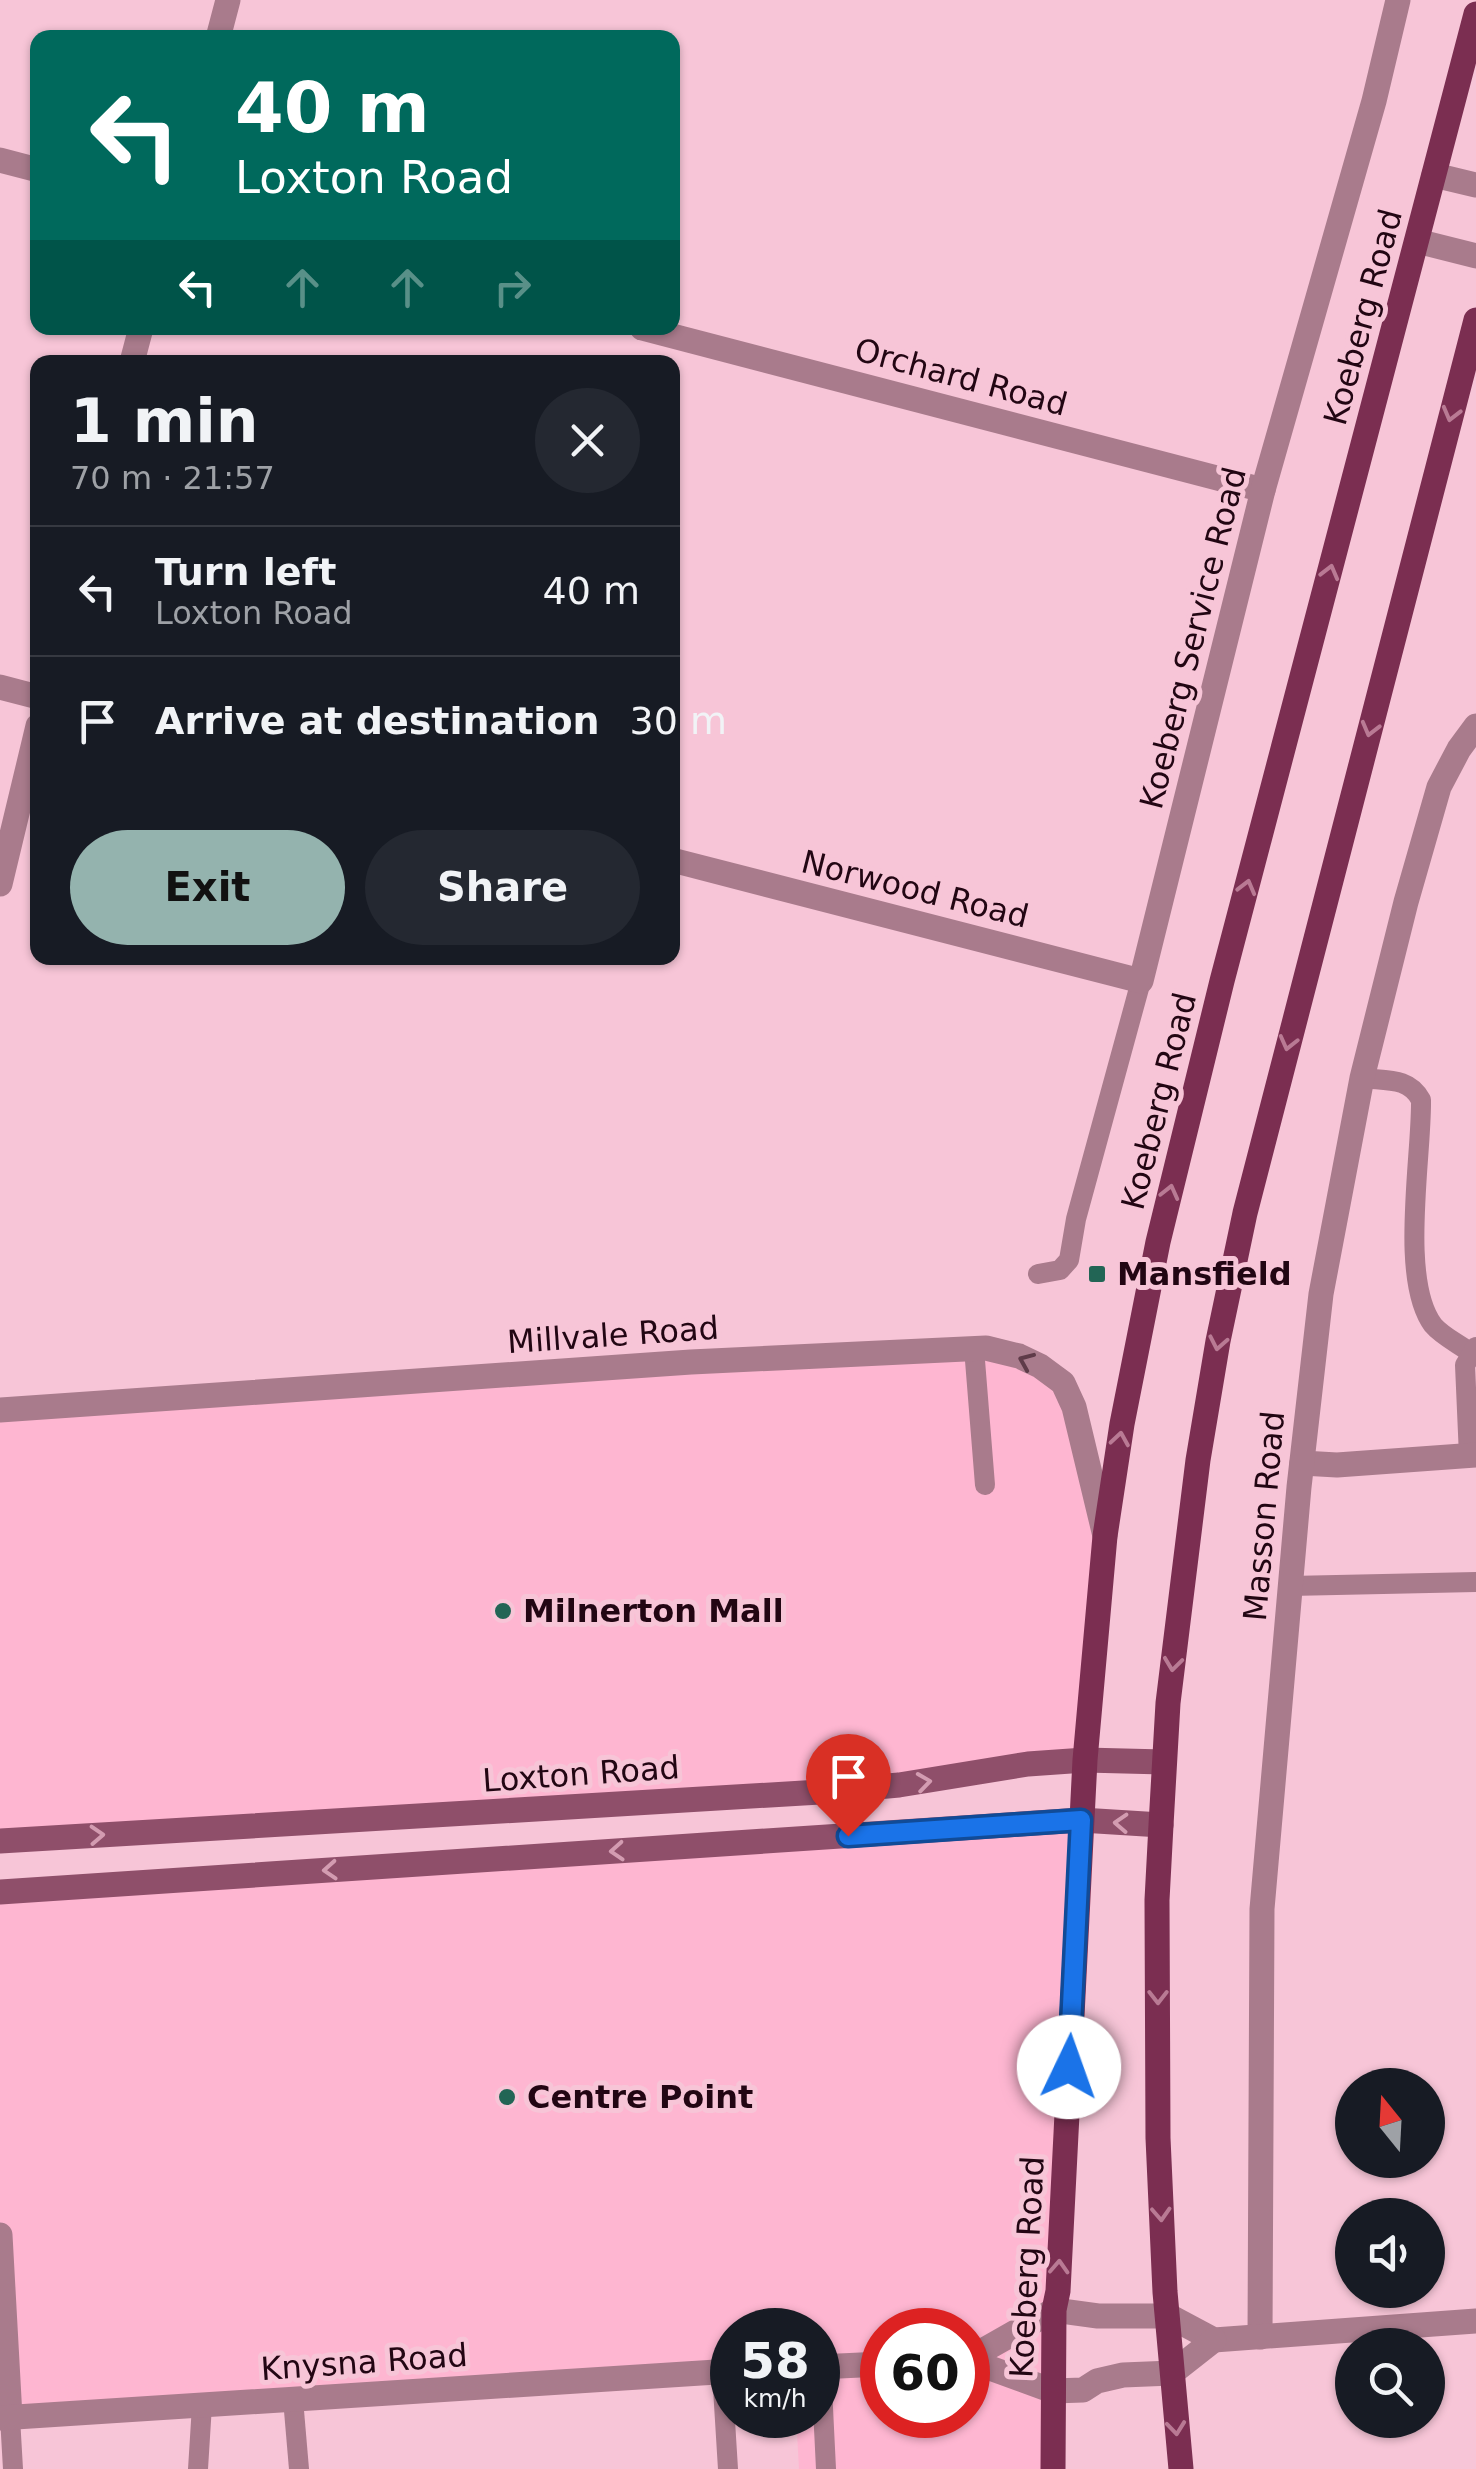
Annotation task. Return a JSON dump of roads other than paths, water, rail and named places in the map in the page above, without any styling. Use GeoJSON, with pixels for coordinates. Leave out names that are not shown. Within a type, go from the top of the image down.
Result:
{"type":"FeatureCollection","features":[{"type":"Feature","properties":{"kind":"main road","name":"Koeberg Road"},"geometry":{"type":"LineString","coordinates":[[1053,2469],[1054,2310],[1081,1820],[1105,1536],[1122,1424],[1168,1197],[1222,981],[1476,14]]}},
{"type":"Feature","properties":{"kind":"main road"},"geometry":{"type":"LineString","coordinates":[[1181,2469],[1162,2241],[1158,1900],[1168,1703],[1198,1460],[1235,1255],[1476,320]]}},
{"type":"Feature","properties":{"kind":"street"},"geometry":{"type":"LineString","coordinates":[[220,30],[228,0]]}},
{"type":"Feature","properties":{"kind":"street","name":"Koeberg Service Road"},"geometry":{"type":"LineString","coordinates":[[1141,981],[1263,490],[1331,258],[1398,0]]}},
{"type":"Feature","properties":{"kind":"street"},"geometry":{"type":"LineString","coordinates":[[0,160],[30,168]]}},
{"type":"Feature","properties":{"kind":"street"},"geometry":{"type":"LineString","coordinates":[[1434,175],[1476,185]]}},
{"type":"Feature","properties":{"kind":"street"},"geometry":{"type":"LineString","coordinates":[[1417,241],[1476,256]]}},
{"type":"Feature","properties":{"kind":"street","name":"Orchard Road"},"geometry":{"type":"LineString","coordinates":[[669,335],[1263,490]]}},
{"type":"Feature","properties":{"kind":"street"},"geometry":{"type":"LineString","coordinates":[[0,687],[30,695]]}},
{"type":"Feature","properties":{"kind":"street","name":"Masson Road"},"geometry":{"type":"LineString","coordinates":[[1260,2337],[1262,1909],[1321,1294],[1362,1078],[1406,902],[1439,787],[1476,726]]}},
{"type":"Feature","properties":{"kind":"street"},"geometry":{"type":"LineString","coordinates":[[0,884],[30,759]]}},
{"type":"Feature","properties":{"kind":"street","name":"Norwood Road"},"geometry":{"type":"LineString","coordinates":[[680,862],[1141,981]]}},
{"type":"Feature","properties":{"kind":"street","name":"Millvale Road"},"geometry":{"type":"LineString","coordinates":[[0,1410],[691,1362],[980,1348],[1019,1356],[1063,1383],[1074,1407],[1105,1536]]}},
{"type":"Feature","properties":{"kind":"street"},"geometry":{"type":"LineString","coordinates":[[1302,1463],[1337,1465],[1472,1456]]}},
{"type":"Feature","properties":{"kind":"street","name":"Loxton Road"},"geometry":{"type":"LineString","coordinates":[[0,1841],[820,1792],[899,1786],[1028,1764],[1085,1760],[1164,1762]]}},
{"type":"Feature","properties":{"kind":"street"},"geometry":{"type":"LineString","coordinates":[[0,1892],[1081,1820],[1161,1825]]}},
{"type":"Feature","properties":{"kind":"street"},"geometry":{"type":"LineString","coordinates":[[0,2235],[5,2417]]}},
{"type":"Feature","properties":{"kind":"street"},"geometry":{"type":"LineString","coordinates":[[990,2347],[1054,2310],[1098,2316],[1168,2316],[1214,2340],[1476,2321]]}},
{"type":"Feature","properties":{"kind":"street"},"geometry":{"type":"LineString","coordinates":[[990,2368],[1054,2390],[1082,2390],[1097,2381],[1123,2375],[1172,2373],[1214,2340]]}},
{"type":"Feature","properties":{"kind":"street","name":"Knysna Road"},"geometry":{"type":"LineString","coordinates":[[5,2417],[710,2373]]}},
{"type":"Feature","properties":{"kind":"lane","name":"Koeberg Service Road"},"geometry":{"type":"LineString","coordinates":[[1038,1274],[1060,1270],[1068,1260],[1141,981]]}},
{"type":"Feature","properties":{"kind":"lane"},"geometry":{"type":"LineString","coordinates":[[1362,1078],[1407,1084],[1415,1088],[1421,1100],[1414,1235],[1418,1278],[1424,1306],[1434,1326],[1473,1350],[1465,1365],[1472,1456]]}},
{"type":"Feature","properties":{"kind":"lane"},"geometry":{"type":"LineString","coordinates":[[980,1348],[985,1485]]}},
{"type":"Feature","properties":{"kind":"lane"},"geometry":{"type":"LineString","coordinates":[[1290,1586],[1476,1582]]}},
{"type":"Feature","properties":{"kind":"lane"},"geometry":{"type":"LineString","coordinates":[[293,2400],[299,2469]]}},
{"type":"Feature","properties":{"kind":"lane"},"geometry":{"type":"LineString","coordinates":[[198,2469],[202,2405]]}},
{"type":"Feature","properties":{"kind":"lane"},"geometry":{"type":"LineString","coordinates":[[5,2417],[13,2469]]}},
{"type":"Feature","properties":{"kind":"lane"},"geometry":{"type":"LineString","coordinates":[[728,2438],[728,2469]]}},
{"type":"Feature","properties":{"kind":"lane"},"geometry":{"type":"LineString","coordinates":[[824,2438],[826,2469]]}},
{"type":"Feature","properties":{"kind":"place","name":"Mansfield"},"geometry":{"type":"Point","coordinates":[1097,1274]}},
{"type":"Feature","properties":{"kind":"place","name":"Milnerton Mall"},"geometry":{"type":"Point","coordinates":[503,1611]}},
{"type":"Feature","properties":{"kind":"place","name":"Centre Point"},"geometry":{"type":"Point","coordinates":[507,2097]}}]}
